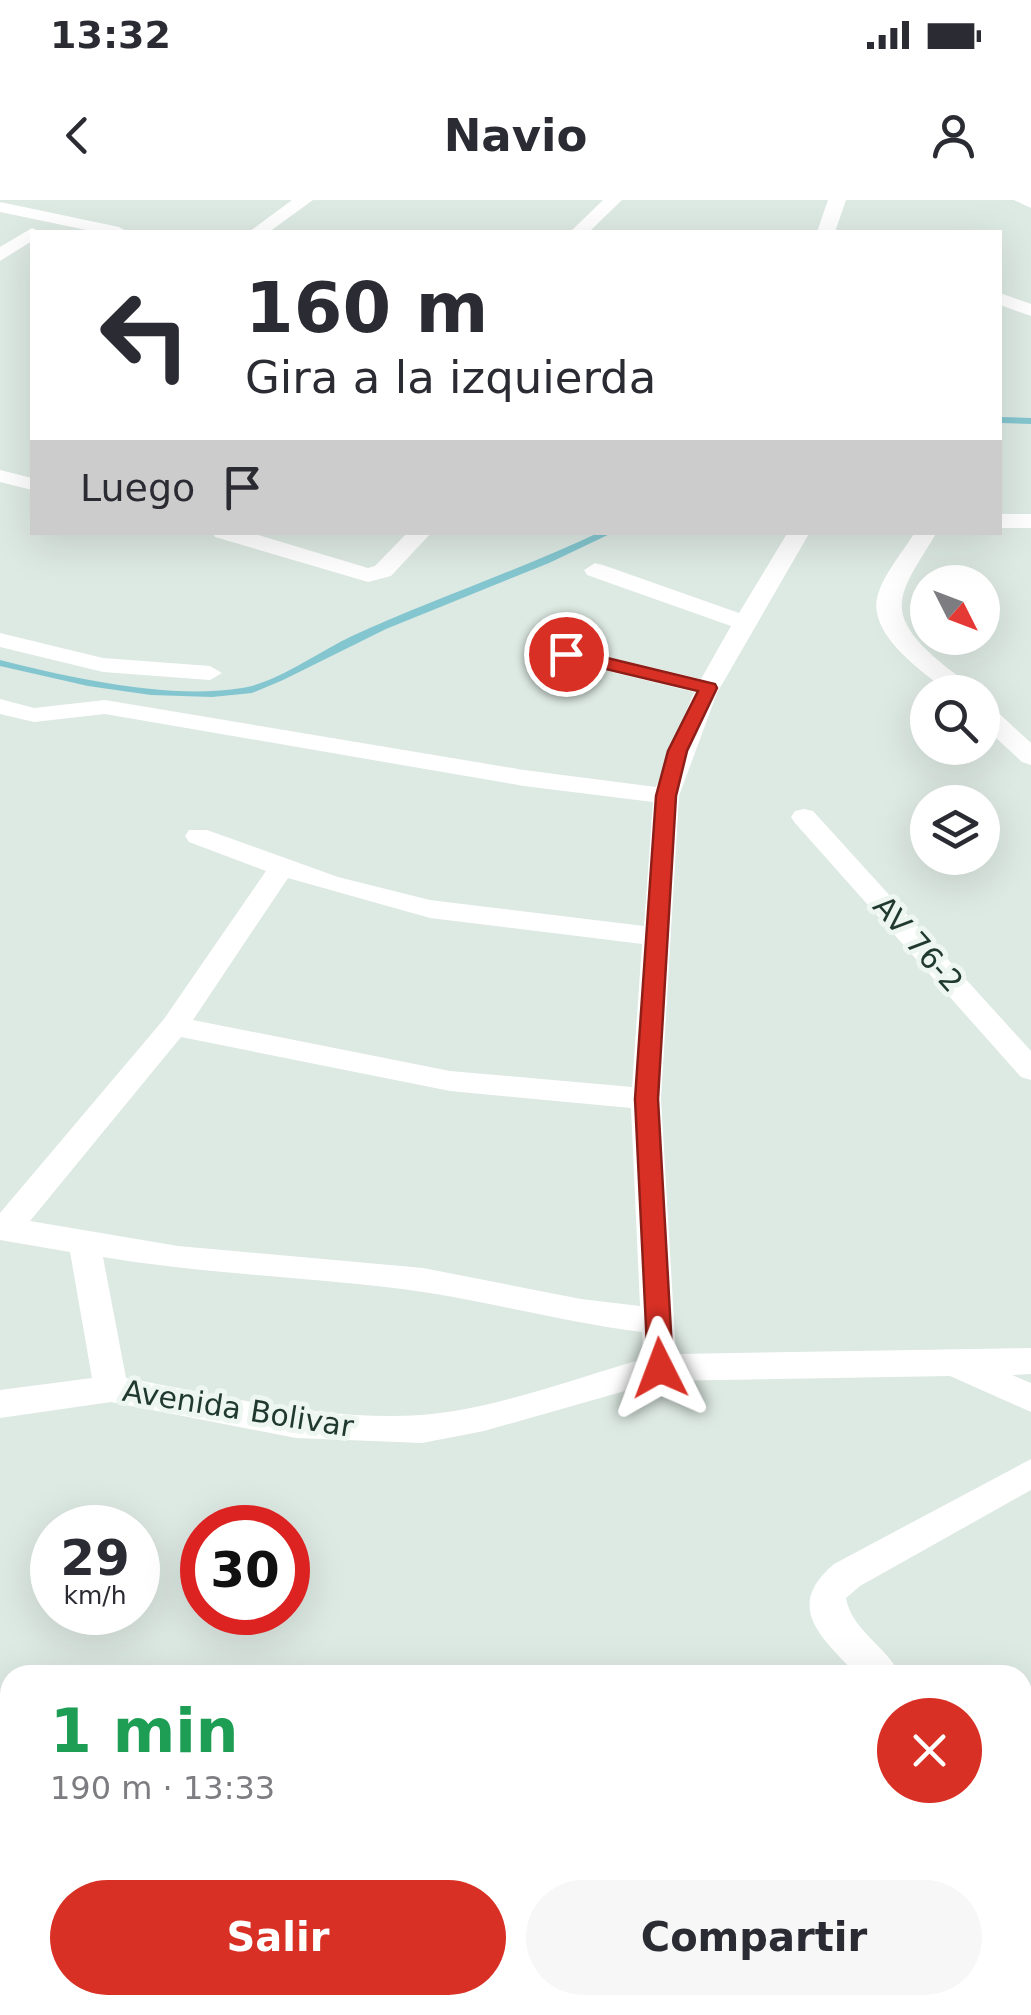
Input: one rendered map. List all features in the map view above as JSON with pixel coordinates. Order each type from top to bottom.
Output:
[{"type":"street","points":[[261,230],[304,200]]},
{"type":"street","points":[[581,230],[614,200]]},
{"type":"street","points":[[827,230],[837,200]]},
{"type":"street","points":[[1023,200],[1031,203]]},
{"type":"street","points":[[0,207],[108,230]]},
{"type":"street","points":[[37,230],[53,219]]},
{"type":"street","points":[[0,254],[30,235]]},
{"type":"street","points":[[1002,299],[1031,310]]},
{"type":"street","points":[[0,476],[30,484]]},
{"type":"street","points":[[253,536],[377,575],[418,535]]},
{"type":"street","points":[[660,1368],[646,1099],[666,796],[677,751],[708,688],[798,535]]},
{"type":"street","points":[[924,535],[888,598],[886,616],[897,634],[943,675]]},
{"type":"street","points":[[595,570],[746,623]]},
{"type":"street","points":[[0,640],[102,665],[210,673]]},
{"type":"street","points":[[566,654],[708,688]]},
{"type":"street","points":[[0,706],[46,716],[105,707],[524,778],[666,796]]},
{"type":"street","points":[[1000,728],[1031,756]]},
{"type":"street","name":"AV 76-2","points":[[804,817],[1031,1070]]},
{"type":"street","points":[[198,836],[372,896],[464,915],[656,936]]},
{"type":"street","points":[[2,1228],[174,1026],[282,868]]},
{"type":"street","points":[[174,1026],[450,1080],[646,1099]]},
{"type":"street","points":[[2,1228],[178,1258],[423,1280],[581,1312],[658,1320]]},
{"type":"street","points":[[84,1242],[111,1388]]},
{"type":"street","points":[[950,1360],[1031,1398]]},
{"type":"street","name":"Avenida Bolivar","points":[[0,1404],[111,1388],[296,1424],[422,1429],[660,1368],[1031,1361]]},
{"type":"street","points":[[872,1665],[832,1623],[827,1592],[847,1575],[1031,1473]]},
{"type":"waterway","points":[[1002,420],[1031,421]]},
{"type":"waterway","points":[[0,663],[119,688],[212,694],[252,690],[382,627],[602,535]]},
{"type":"route","points":[[566,654],[708,688],[677,751],[666,796],[646,1099],[660,1368]]}]
